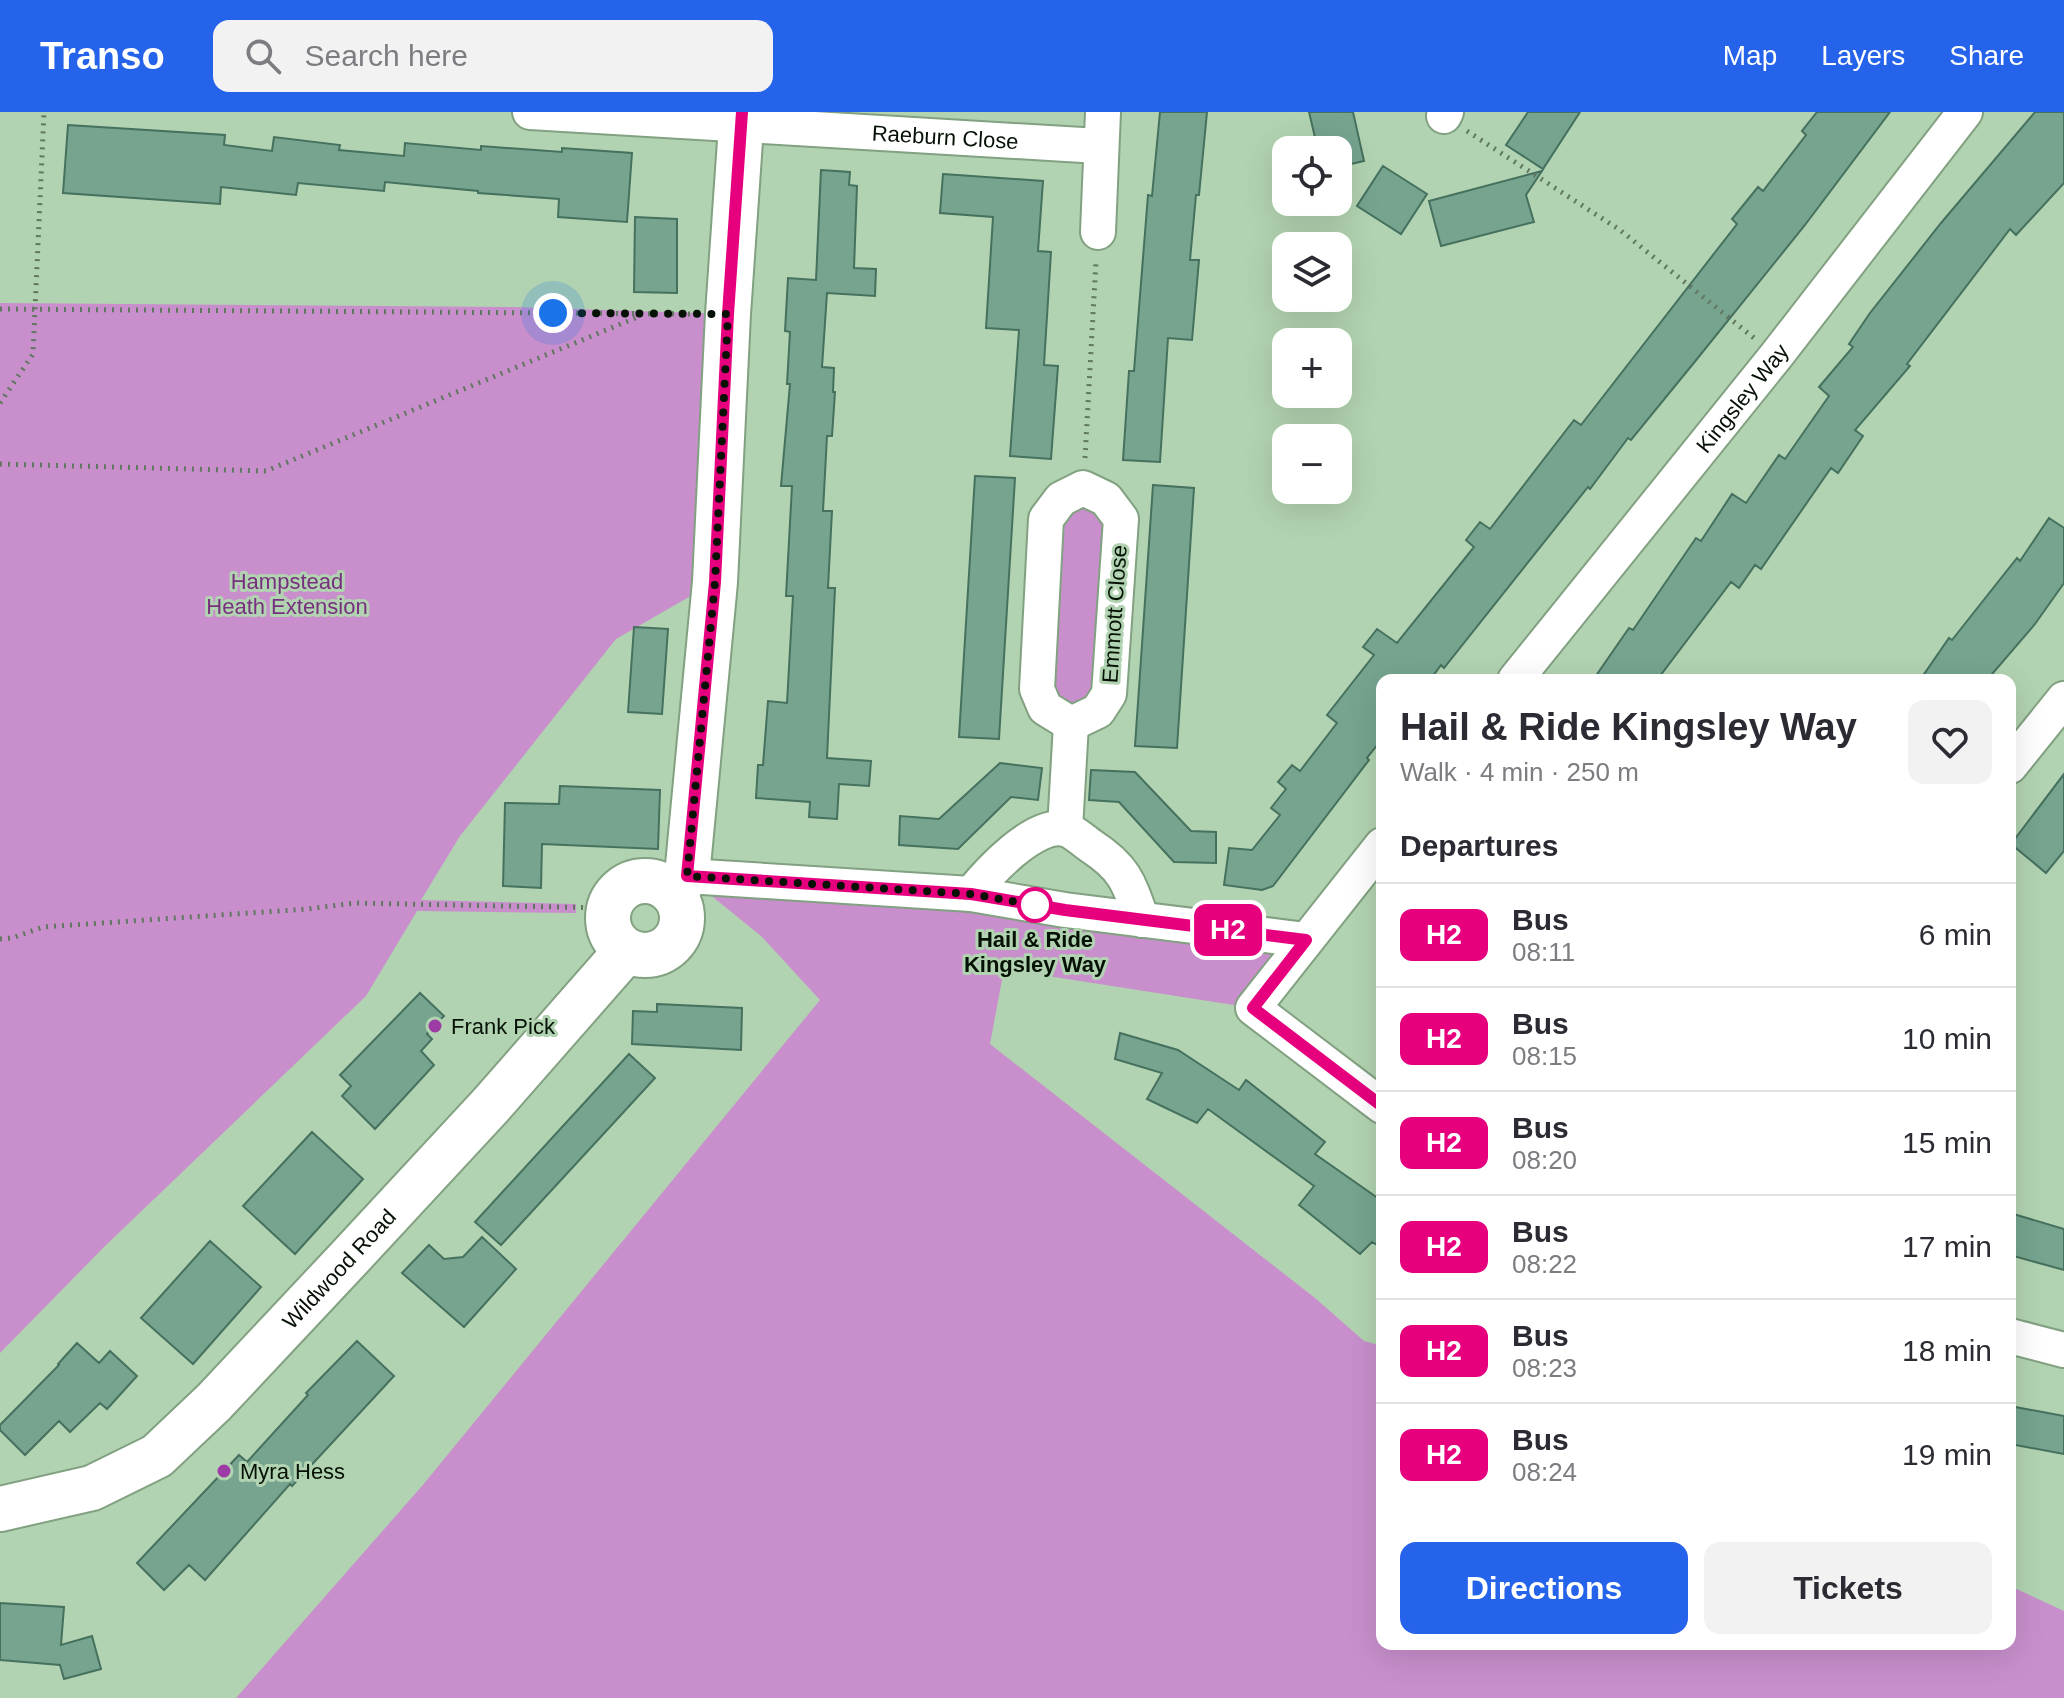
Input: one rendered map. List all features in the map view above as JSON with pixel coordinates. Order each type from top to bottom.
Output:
[{"type":"street","name":"Raeburn Close","points":[[530,112],[742,119],[1099,146]]},
{"type":"street","points":[[1098,232],[1099,146],[1103,112]]},
{"type":"street","name":"Kingsley Way","points":[[1520,674],[1776,356],[1965,112]]},
{"type":"street","points":[[742,119],[728,314],[715,582],[680,884],[683,918],[679,934],[670,946],[657,954],[641,955],[626,951],[617,943],[607,921],[609,908],[615,894],[627,884],[642,880],[680,884],[971,894],[1065,910],[1306,940]]},
{"type":"street","points":[[1065,829],[1071,724],[1045,708],[1037,689],[1046,519],[1061,499],[1083,488]]},
{"type":"street","name":"Emmott Close","points":[[1071,724],[1098,711],[1109,694],[1121,519],[1106,499],[1083,488]]},
{"type":"street","points":[[2016,759],[2062,706]]},
{"type":"street","points":[[971,894],[993,868],[1015,849],[1044,831],[1065,829],[1101,853],[1127,877],[1142,920]]},
{"type":"street","points":[[1376,852],[1253,1008],[1376,1101]]},
{"type":"street","name":"Wildwood Road","points":[[0,1509],[92,1488],[157,1456],[214,1402],[394,1210],[626,951]]},
{"type":"street","points":[[2016,1338],[2064,1350]]},
{"type":"path","points":[[0,403],[33,354],[44,112]]},
{"type":"path","points":[[1445,114],[1620,230],[1776,356]]},
{"type":"path","points":[[1083,488],[1098,232]]},
{"type":"path","points":[[0,309],[728,314]]},
{"type":"path","points":[[0,464],[266,471],[645,314]]},
{"type":"path","points":[[0,939],[43,927],[355,903],[609,908]]},
{"type":"green space","name":"Hampstead Heath Extension","points":[[0,303],[513,307],[728,314],[715,582],[616,639],[460,836],[421,900],[576,904],[576,913],[417,911],[366,996],[104,1247],[0,1353]]},
{"type":"green space","points":[[1080,507],[1104,520],[1099,689],[1078,709],[1048,695],[1061,517]]},
{"type":"green space","points":[[687,876],[1306,940],[1253,1008],[1004,969],[990,1044],[1315,1298],[1364,1341],[1376,1344],[1376,1650],[2016,1650],[2016,1589],[2064,1611],[2064,1698],[236,1698],[422,1486],[820,1000],[761,936]]},
{"type":"building","points":[[1160,112],[1207,112],[1190,260],[1199,260],[1192,340],[1168,338],[1160,462],[1123,460],[1129,371],[1134,371],[1148,195],[1152,196]]},
{"type":"building","points":[[1309,112],[1353,112],[1364,161],[1352,164],[1352,136],[1315,136]]},
{"type":"building","points":[[1528,112],[1580,112],[1543,169],[1506,145]]},
{"type":"building","points":[[1817,112],[1890,112],[1805,225],[1631,440],[1628,438],[1590,489],[1588,487],[1444,668],[1441,665],[1434,674],[1376,674],[1376,747],[1273,886],[1262,890],[1224,885],[1229,848],[1252,850],[1280,815],[1271,808],[1286,789],[1278,782],[1292,765],[1300,771],[1337,723],[1327,715],[1374,655],[1363,647],[1377,629],[1397,643],[1474,547],[1466,540],[1480,522],[1490,529],[1574,420],[1581,425],[1737,224],[1732,219],[1758,187],[1763,191],[1806,135],[1802,131]]},
{"type":"building","points":[[2035,112],[2064,112],[2064,183],[2016,235],[2010,229],[1907,364],[1910,366],[1855,430],[1863,436],[1838,473],[1831,468],[1761,569],[1755,565],[1739,588],[1731,582],[1662,674],[1597,674],[1629,628],[1633,630],[1696,538],[1701,541],[1732,494],[1746,503],[1779,455],[1785,459],[1829,396],[1819,387],[1853,347],[1849,344],[1870,313]]},
{"type":"building","points":[[68,125],[225,135],[224,145],[272,151],[274,137],[340,145],[339,150],[404,156],[405,143],[481,150],[481,146],[632,153],[627,222],[558,217],[559,199],[385,182],[384,191],[298,183],[296,195],[221,187],[220,204],[63,193]]},
{"type":"building","points":[[1383,166],[1427,194],[1401,234],[1357,206]]},
{"type":"building","points":[[821,170],[850,172],[849,185],[857,186],[854,268],[876,269],[875,296],[827,293],[822,367],[834,368],[835,392],[832,436],[827,436],[823,511],[832,511],[828,588],[835,588],[827,758],[871,761],[869,786],[839,784],[837,819],[809,817],[810,802],[756,798],[758,765],[763,765],[768,701],[787,703],[793,596],[786,596],[792,486],[781,486],[790,384],[787,384],[790,332],[785,331],[788,278],[816,280]]},
{"type":"building","points":[[1542,171],[1526,195],[1534,222],[1441,246],[1429,201]]},
{"type":"building","points":[[943,174],[1043,181],[1038,251],[1051,252],[1044,365],[1058,366],[1051,459],[1010,456],[1019,330],[986,328],[993,217],[940,213]]},
{"type":"building","points":[[635,217],[677,219],[677,293],[634,292]]},
{"type":"building","points":[[975,476],[1015,478],[999,739],[959,737]]},
{"type":"building","points":[[1153,485],[1194,488],[1177,748],[1135,746]]},
{"type":"building","points":[[2049,518],[2064,528],[2064,583],[2035,624],[1992,674],[1924,674],[1949,638],[1952,640],[2017,558],[2020,561]]},
{"type":"building","points":[[634,627],[668,629],[662,714],[628,712]]},
{"type":"building","points":[[1000,763],[1042,768],[1038,800],[1011,797],[958,849],[899,845],[900,816],[939,819]]},
{"type":"building","points":[[1091,770],[1135,772],[1191,831],[1216,832],[1216,863],[1174,862],[1119,802],[1089,800]]},
{"type":"building","points":[[2064,774],[2064,851],[2046,873],[2016,848],[2016,837]]},
{"type":"building","points":[[560,786],[660,790],[658,849],[542,844],[541,888],[503,886],[505,803],[559,804]]},
{"type":"building","points":[[420,993],[444,1016],[427,1034],[432,1039],[421,1051],[434,1065],[375,1129],[342,1096],[351,1086],[340,1075]]},
{"type":"building","points":[[657,1004],[742,1008],[741,1050],[632,1044],[633,1011],[657,1012]]},
{"type":"building","points":[[1120,1033],[1178,1050],[1239,1090],[1246,1080],[1325,1142],[1315,1154],[1376,1197],[1376,1244],[1372,1242],[1360,1254],[1299,1205],[1314,1186],[1208,1109],[1197,1123],[1147,1099],[1162,1073],[1115,1059]]},
{"type":"building","points":[[629,1054],[655,1078],[501,1245],[475,1222]]},
{"type":"building","points":[[312,1132],[363,1179],[295,1254],[243,1206]]},
{"type":"building","points":[[2016,1215],[2064,1229],[2064,1270],[2016,1257]]},
{"type":"building","points":[[482,1237],[516,1269],[464,1327],[402,1273],[429,1245],[444,1259],[463,1257]]},
{"type":"building","points":[[210,1241],[261,1287],[193,1364],[141,1318]]},
{"type":"building","points":[[357,1341],[394,1376],[292,1486],[290,1484],[205,1580],[189,1565],[164,1590],[137,1563],[239,1455],[247,1462],[308,1395],[306,1393]]},
{"type":"building","points":[[77,1343],[99,1363],[110,1351],[137,1376],[107,1409],[100,1403],[70,1432],[59,1421],[25,1455],[0,1430],[0,1425]]},
{"type":"building","points":[[2016,1407],[2064,1416],[2064,1454],[2016,1445]]},
{"type":"building","points":[[0,1603],[64,1607],[61,1645],[92,1636],[101,1669],[64,1679],[60,1665],[0,1660]]},
{"type":"bus line","name":"H2","points":[[742,112],[715,582],[687,876],[971,894],[1065,910],[1306,940],[1253,1008],[1376,1101]]},
{"type":"place","name":"Hail & Ride Kingsley Way","points":[[1035,905]]},
{"type":"place","name":"Frank Pick","points":[[435,1026]]},
{"type":"place","name":"Myra Hess","points":[[224,1471]]},
{"type":"route","points":[[553,313],[728,314],[715,582],[687,876],[971,894],[1035,905]]}]
